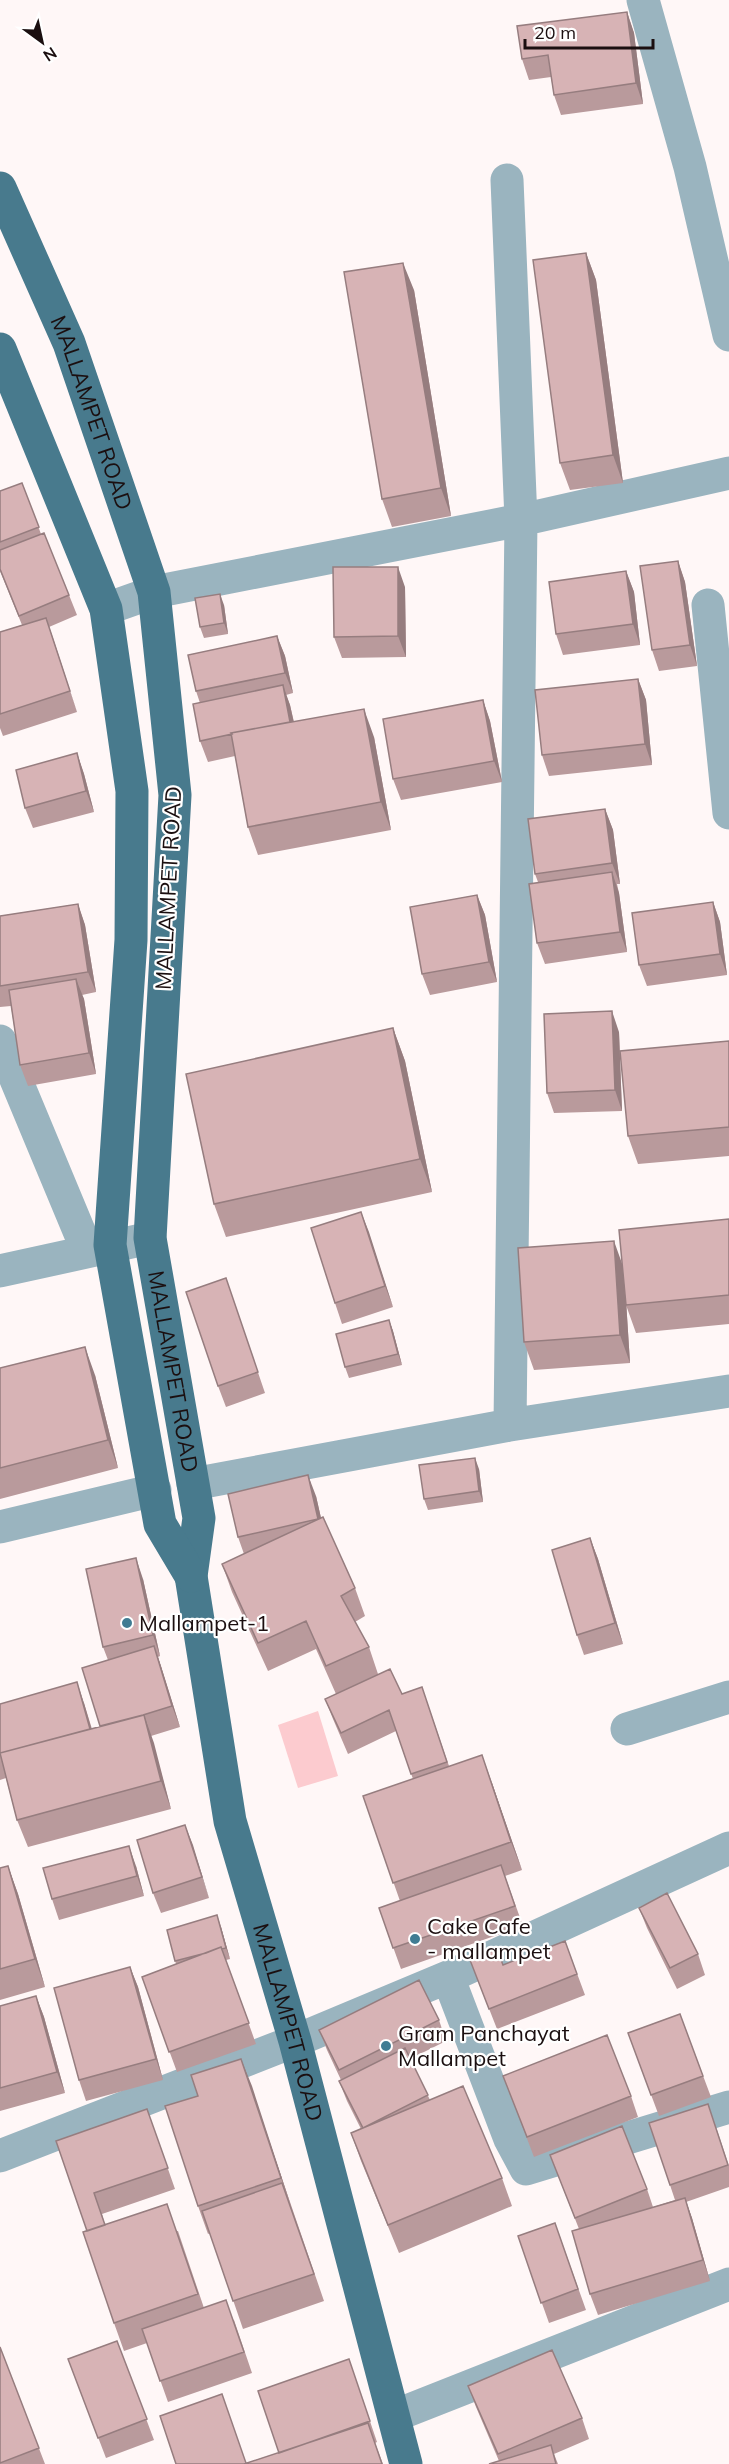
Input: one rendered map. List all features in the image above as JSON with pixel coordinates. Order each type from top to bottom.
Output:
[{"type":"main road","name":"MALLAMPET ROAD","points":[[0,188],[69,343],[154,592],[175,795],[150,1238],[199,1518],[191,1576],[230,1821],[295,2041],[406,2464]]},
{"type":"main road","name":"MALLAMPET ROAD","points":[[0,349],[106,609],[132,791],[131,940],[99,1247],[155,1490],[160,1524],[191,1576]]},
{"type":"street","points":[[643,0],[690,167],[729,335]]},
{"type":"street","points":[[507,180],[521,520],[510,1425]]},
{"type":"street","points":[[106,609],[154,592],[521,520],[729,472]]},
{"type":"street","points":[[708,605],[729,813]]},
{"type":"street","points":[[0,1041],[99,1247]]},
{"type":"street","points":[[0,1271],[99,1247],[150,1238]]},
{"type":"street","points":[[193,1484],[510,1425],[729,1391]]},
{"type":"street","points":[[0,1527],[155,1490]]},
{"type":"street","points":[[627,1729],[729,1697]]},
{"type":"street","points":[[0,2156],[295,2041],[448,1977],[729,1848]]},
{"type":"street","points":[[448,1977],[510,2139],[526,2169],[729,2107]]},
{"type":"street","points":[[394,2416],[729,2284]]},
{"type":"shaded area","points":[[318,1711],[338,1776],[298,1788],[278,1725]]},
{"type":"building","points":[[627,12],[636,83],[554,95],[548,55],[522,59],[517,26]]},
{"type":"building","points":[[586,253],[613,455],[560,463],[533,260]]},
{"type":"building","points":[[403,263],[441,488],[382,499],[344,272]]},
{"type":"building","points":[[22,483],[39,527],[0,542],[0,491]]},
{"type":"building","points":[[44,533],[69,595],[19,616],[0,569],[0,550]]},
{"type":"building","points":[[678,561],[690,645],[652,650],[640,566]]},
{"type":"building","points":[[333,567],[398,567],[398,636],[334,637]]},
{"type":"building","points":[[626,571],[633,624],[556,634],[549,582]]},
{"type":"building","points":[[220,594],[224,623],[200,627],[195,598]]},
{"type":"building","points":[[46,618],[70,691],[0,714],[0,632]]},
{"type":"building","points":[[277,636],[285,673],[196,691],[188,655]]},
{"type":"building","points":[[638,679],[645,744],[542,755],[535,690]]},
{"type":"building","points":[[283,685],[290,722],[200,741],[193,704]]},
{"type":"building","points":[[483,700],[494,761],[393,779],[383,719]]},
{"type":"building","points":[[364,709],[381,802],[248,827],[231,733]]},
{"type":"building","points":[[77,753],[86,791],[25,808],[16,770]]},
{"type":"building","points":[[605,809],[612,863],[535,874],[528,819]]},
{"type":"building","points":[[612,872],[620,932],[537,943],[529,884]]},
{"type":"building","points":[[477,895],[489,962],[422,974],[410,907]]},
{"type":"building","points":[[713,902],[720,954],[639,965],[632,913]]},
{"type":"building","points":[[78,904],[88,972],[0,986],[0,916]]},
{"type":"building","points":[[76,979],[89,1053],[20,1065],[9,990]]},
{"type":"building","points":[[612,1011],[615,1090],[547,1093],[544,1014]]},
{"type":"building","points":[[393,1028],[420,1159],[214,1204],[186,1074]]},
{"type":"building","points":[[729,1041],[729,1127],[628,1136],[620,1051]]},
{"type":"building","points":[[361,1212],[385,1286],[335,1303],[311,1228]]},
{"type":"building","points":[[729,1219],[729,1295],[626,1305],[619,1230]]},
{"type":"building","points":[[614,1241],[620,1335],[524,1342],[518,1248]]},
{"type":"building","points":[[226,1278],[258,1372],[218,1386],[186,1292]]},
{"type":"building","points":[[389,1320],[398,1354],[345,1367],[336,1334]]},
{"type":"building","points":[[85,1347],[108,1440],[0,1468],[0,1368]]},
{"type":"building","points":[[475,1458],[479,1491],[424,1499],[419,1465]]},
{"type":"building","points":[[308,1475],[318,1519],[238,1537],[228,1494]]},
{"type":"building","points":[[323,1517],[355,1588],[341,1596],[369,1647],[326,1666],[306,1621],[258,1643],[222,1564]]},
{"type":"building","points":[[590,1538],[615,1623],[577,1635],[552,1550]]},
{"type":"building","name":"Mallampet-1","points":[[136,1558],[153,1635],[103,1647],[86,1569]]},
{"type":"building","points":[[154,1646],[172,1706],[100,1726],[82,1668]]},
{"type":"building","points":[[390,1669],[402,1694],[422,1687],[447,1762],[411,1774],[389,1710],[341,1733],[325,1699]]},
{"type":"building","points":[[77,1682],[90,1729],[0,1753],[0,1704]]},
{"type":"building","points":[[144,1715],[161,1781],[17,1820],[0,1753]]},
{"type":"building","points":[[482,1755],[511,1842],[393,1883],[363,1796]]},
{"type":"building","points":[[185,1825],[202,1877],[153,1893],[137,1840]]},
{"type":"building","points":[[129,1846],[137,1876],[52,1899],[43,1868]]},
{"type":"building","points":[[501,1865],[515,1906],[393,1948],[379,1908]]},
{"type":"building","points":[[8,1866],[35,1959],[0,1969],[0,1868]]},
{"type":"building","points":[[667,1893],[698,1954],[670,1968],[639,1908]]},
{"type":"building","points":[[217,1915],[226,1948],[221,1947],[175,1961],[167,1930]]},
{"type":"building","points":[[565,1941],[577,1974],[489,2009],[470,1960],[497,1949],[503,1965]]},
{"type":"building","points":[[221,1947],[249,2023],[169,2052],[142,1977]]},
{"type":"building","points":[[130,1967],[156,2059],[79,2080],[54,1988]]},
{"type":"building","points":[[419,1980],[439,2020],[339,2070],[319,2030]]},
{"type":"building","points":[[36,1996],[57,2072],[0,2088],[0,2006]]},
{"type":"building","points":[[680,2014],[703,2076],[651,2095],[628,2033]]},
{"type":"building","points":[[607,2035],[631,2096],[527,2137],[503,2076]]},
{"type":"building","points":[[405,2048],[428,2095],[363,2128],[339,2081]]},
{"type":"building","points":[[241,2059],[281,2178],[198,2206],[165,2106],[198,2096],[191,2075]]},
{"type":"building","points":[[463,2086],[502,2178],[388,2225],[351,2133]]},
{"type":"building","points":[[708,2104],[728,2165],[670,2185],[649,2123]]},
{"type":"building","points":[[147,2109],[168,2168],[94,2193],[105,2225],[87,2231],[56,2141]]},
{"type":"building","points":[[622,2126],[647,2189],[575,2218],[550,2155]]},
{"type":"building","points":[[282,2183],[314,2274],[233,2301],[202,2211]]},
{"type":"building","points":[[685,2198],[703,2260],[590,2294],[572,2231]]},
{"type":"building","points":[[167,2204],[198,2294],[114,2323],[83,2232]]},
{"type":"building","points":[[555,2223],[578,2289],[541,2303],[518,2236]]},
{"type":"building","points":[[226,2300],[244,2352],[160,2381],[142,2329]]},
{"type":"building","points":[[117,2341],[147,2419],[98,2438],[68,2359]]},
{"type":"building","points":[[0,2347],[39,2448],[0,2463]]},
{"type":"building","points":[[552,2350],[582,2418],[498,2454],[468,2386]]},
{"type":"building","points":[[349,2359],[370,2421],[279,2453],[258,2391]]},
{"type":"building","points":[[222,2394],[246,2463],[176,2464],[160,2416]]},
{"type":"building","points":[[368,2423],[382,2464],[244,2464]]},
{"type":"building","points":[[551,2445],[556,2464],[489,2464]]},
{"type":"place","name":"Mallampet-1","points":[[127,1623]]},
{"type":"place","name":"Cake Cafe - mallampet","points":[[415,1939]]},
{"type":"place","name":"Gram Panchayat Mallampet","points":[[386,2046]]}]
